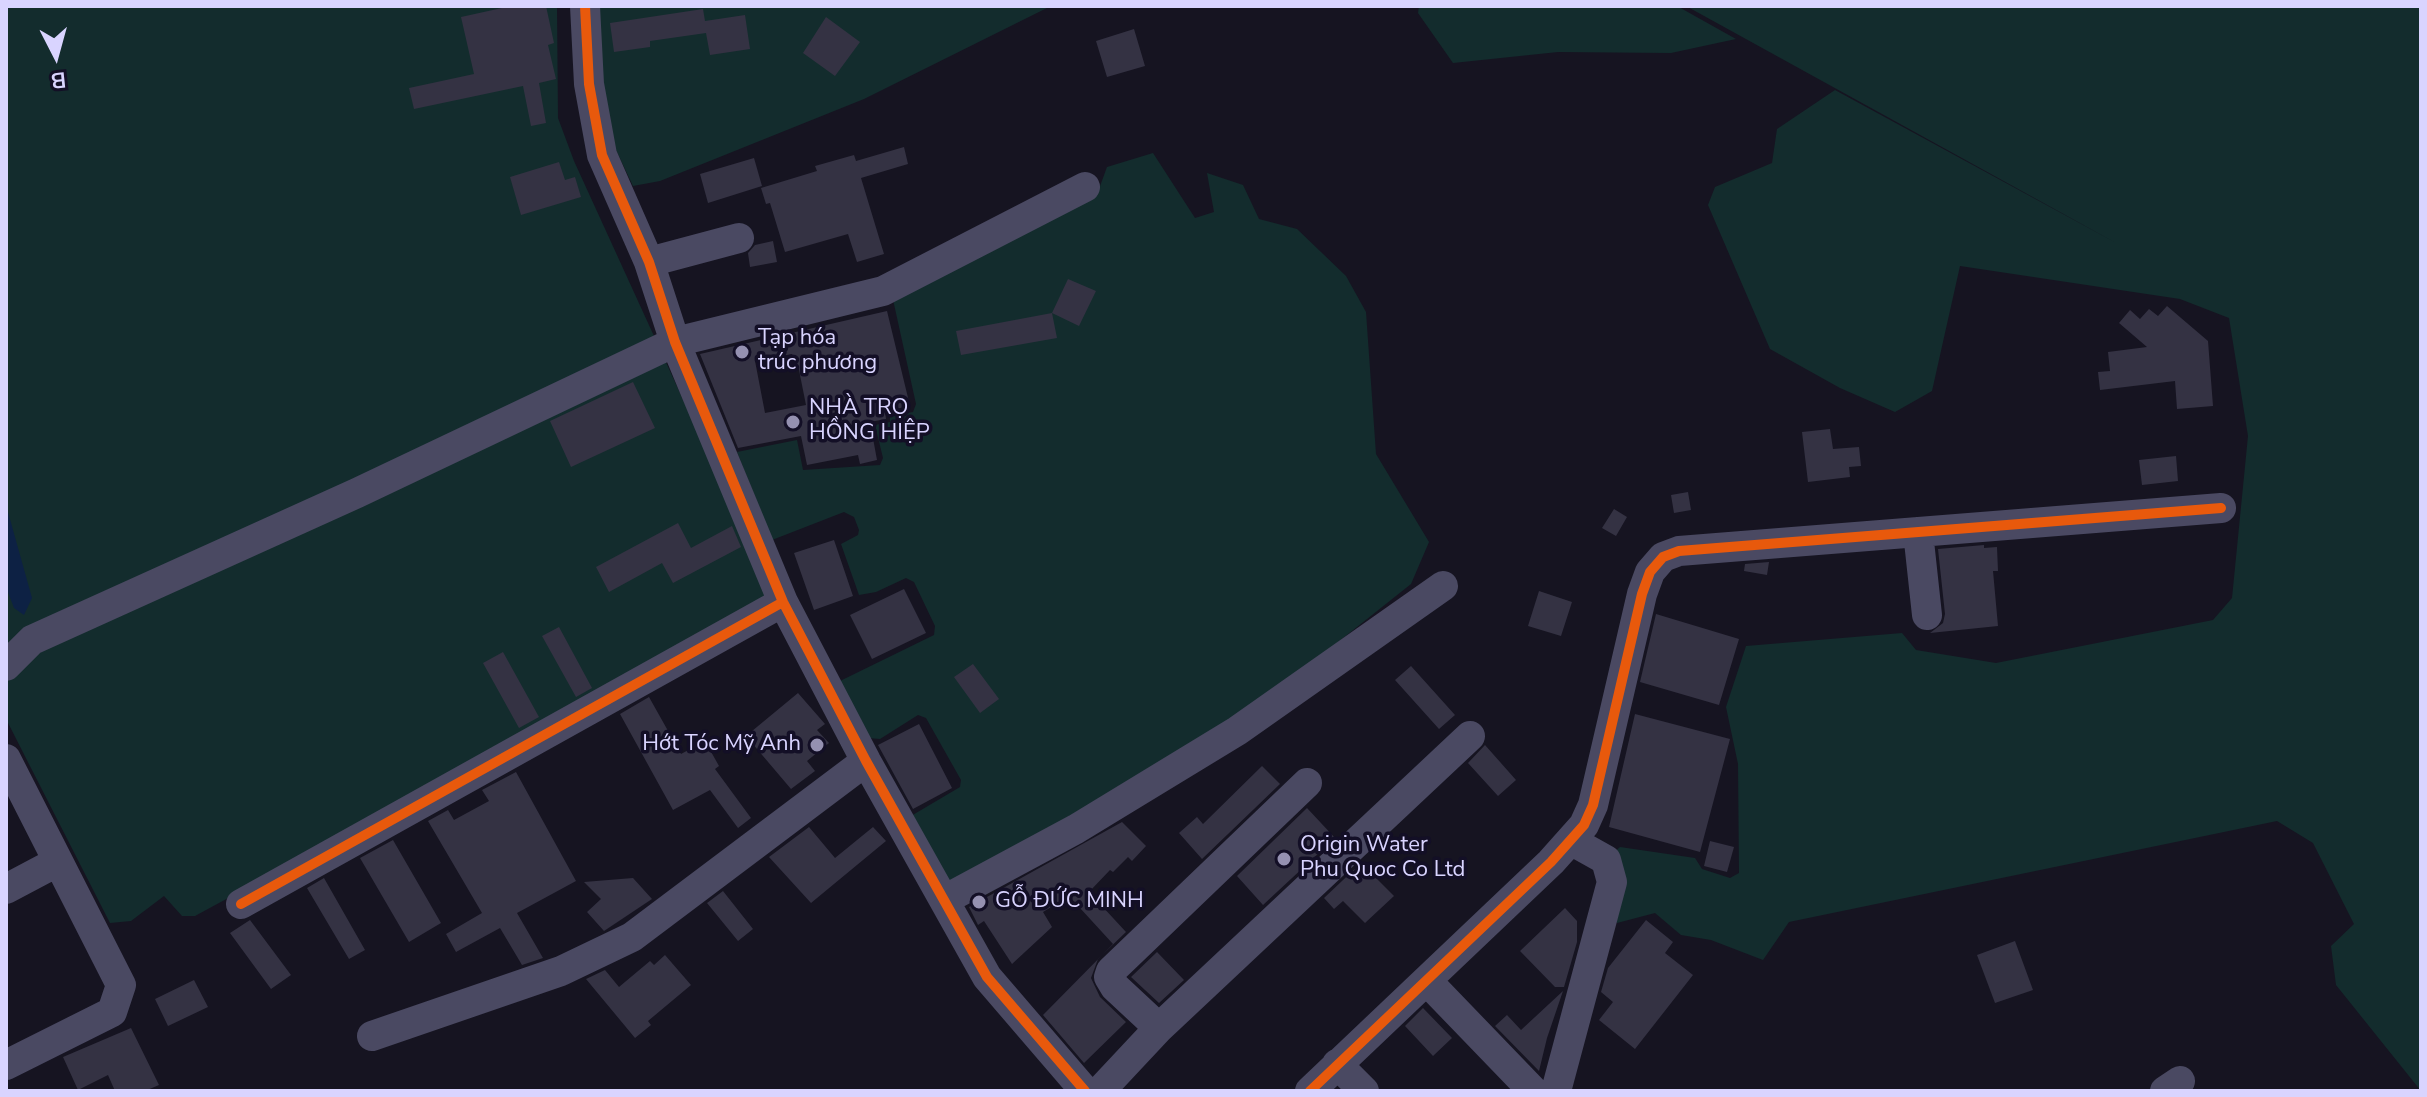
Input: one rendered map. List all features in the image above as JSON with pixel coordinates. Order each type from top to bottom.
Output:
[{"type":"street","points":[[585,6],[586,55],[596,134],[649,262],[675,342],[783,602],[866,761],[987,977],[1085,1091]]},
{"type":"street","points":[[6,666],[32,640],[357,493],[675,342],[883,291],[1085,187]]},
{"type":"street","points":[[649,262],[739,238]]},
{"type":"street","points":[[1310,1091],[1572,841],[1593,805],[1642,594],[1650,572],[1663,557],[1679,551],[2221,508]]},
{"type":"street","points":[[1918,532],[1927,615]]},
{"type":"street","points":[[946,899],[1076,829],[1237,731],[1443,586]]},
{"type":"street","points":[[241,904],[783,602]]},
{"type":"street","points":[[1100,1091],[1159,1028],[1470,736]]},
{"type":"street","points":[[6,759],[121,985],[119,999],[112,1012],[6,1065]]},
{"type":"street","points":[[372,1036],[561,971],[632,937],[866,761]]},
{"type":"street","points":[[1159,1028],[1115,987],[1109,977],[1111,971],[1307,783]]},
{"type":"street","points":[[1556,1091],[1612,882],[1606,860],[1572,841]]},
{"type":"street","points":[[6,889],[57,862]]},
{"type":"street","points":[[1427,981],[1533,1091]]},
{"type":"street","points":[[1337,1064],[1364,1091]]},
{"type":"green space","points":[[6,6],[557,6],[558,118],[574,161],[765,579],[766,598],[538,730],[195,916],[182,916],[164,896],[131,921],[110,923],[6,719]]},
{"type":"green space","points":[[597,6],[1051,6],[864,99],[660,181],[633,186],[606,129]]},
{"type":"green space","points":[[1419,6],[1677,6],[1736,39],[1671,53],[1558,52],[1453,63],[1418,13]]},
{"type":"green space","points":[[1686,6],[2421,6],[2421,1091],[2336,985],[2331,946],[2354,924],[2313,843],[2277,821],[1789,922],[1763,960],[1711,940],[1681,935],[1655,913],[1617,923],[1612,915],[1611,855],[1620,847],[1695,858],[1702,869],[1730,878],[1739,873],[1738,764],[1726,707],[1746,646],[1902,633],[1916,650],[1996,663],[2213,620],[2232,598],[2248,436],[2229,318],[2180,299],[1960,266],[1932,391],[1895,412],[1840,388],[1770,349],[1708,205],[1715,187],[1772,163],[1777,129],[1835,90],[2118,244]]},
{"type":"green space","points":[[1153,153],[1195,218],[1214,212],[1207,173],[1243,185],[1259,219],[1297,229],[1346,276],[1366,312],[1376,454],[1429,542],[1411,584],[1235,724],[952,891],[911,816],[960,787],[961,780],[926,718],[918,715],[880,739],[868,738],[840,681],[934,635],[935,626],[914,582],[906,578],[876,592],[859,595],[841,544],[858,535],[859,530],[854,517],[844,512],[772,540],[737,452],[797,440],[803,470],[880,465],[883,458],[875,425],[890,422],[890,416],[913,412],[916,404],[892,295],[1099,189],[1107,167]]},
{"type":"water","points":[[6,505],[32,598],[24,615],[14,608],[6,587]]},
{"type":"building","points":[[511,6],[546,6],[554,43],[548,45],[556,79],[539,83],[546,123],[531,126],[523,86],[414,109],[409,88],[474,74],[461,17]]},
{"type":"building","points":[[703,9],[705,21],[745,15],[750,49],[710,55],[706,33],[650,41],[650,47],[614,52],[610,23]]},
{"type":"building","points":[[826,17],[860,42],[835,76],[803,53]]},
{"type":"building","points":[[1134,29],[1145,66],[1107,77],[1096,41]]},
{"type":"building","points":[[904,147],[908,164],[861,178],[884,254],[857,262],[848,234],[785,252],[770,203],[766,204],[761,188],[817,171],[815,166],[854,155],[856,161]]},
{"type":"building","points":[[754,158],[762,186],[708,203],[700,174]]},
{"type":"building","points":[[559,162],[565,180],[575,177],[581,197],[521,215],[510,177]]},
{"type":"building","points":[[773,241],[777,262],[750,267],[748,253],[755,245]]},
{"type":"building","points":[[1068,279],[1096,291],[1079,326],[1052,313]]},
{"type":"building","points":[[2167,306],[2208,341],[2213,406],[2177,409],[2175,381],[2100,390],[2098,372],[2110,371],[2108,352],[2147,347],[2119,323],[2130,310],[2140,319],[2149,309],[2158,316]]},
{"type":"building","points":[[887,311],[910,406],[885,411],[886,419],[870,422],[877,460],[860,464],[858,455],[807,465],[801,436],[738,448],[700,354]],"holes":[[[792,354],[794,365],[798,365],[806,405],[765,413],[755,361]]]},
{"type":"building","points":[[1052,313],[1057,338],[961,355],[956,331]]},
{"type":"building","points":[[633,382],[655,428],[571,467],[550,421]]},
{"type":"building","points":[[1830,429],[1833,449],[1859,447],[1861,466],[1849,467],[1850,477],[1808,482],[1802,432]]},
{"type":"building","points":[[2176,456],[2178,481],[2142,485],[2139,460]]},
{"type":"building","points":[[1688,492],[1691,510],[1674,513],[1671,495]]},
{"type":"building","points":[[1614,509],[1627,517],[1616,536],[1602,528]]},
{"type":"building","points":[[678,523],[691,548],[732,526],[741,547],[673,583],[662,563],[609,592],[596,567]]},
{"type":"building","points":[[834,540],[853,596],[814,610],[794,553]]},
{"type":"building","points":[[1984,545],[1984,548],[1997,547],[1998,571],[1993,571],[1998,626],[1930,633],[1943,623],[1945,614],[1938,549]]},
{"type":"building","points":[[1769,562],[1767,575],[1744,571],[1745,564]]},
{"type":"building","points":[[904,589],[926,633],[872,659],[850,615]]},
{"type":"building","points":[[1539,591],[1572,602],[1561,636],[1528,626]]},
{"type":"building","points":[[1656,614],[1739,639],[1719,705],[1640,682]]},
{"type":"building","points":[[559,627],[592,688],[576,697],[542,636]]},
{"type":"building","points":[[503,652],[539,717],[519,728],[483,663]]},
{"type":"building","points":[[973,664],[999,699],[980,713],[954,677]]},
{"type":"building","points":[[1411,666],[1455,715],[1439,729],[1395,680]]},
{"type":"building","points":[[798,693],[825,724],[817,730],[829,743],[807,761],[815,771],[791,789],[746,736]]},
{"type":"building","points":[[649,697],[681,754],[705,741],[719,766],[715,769],[751,818],[738,828],[710,790],[673,810],[620,714]]},
{"type":"building","points":[[1635,714],[1730,739],[1700,852],[1609,827]]},
{"type":"building","points":[[919,724],[952,788],[913,809],[878,745]]},
{"type":"building","points":[[1485,745],[1516,780],[1498,796],[1468,763]]},
{"type":"building","points":[[1262,766],[1280,784],[1202,859],[1179,833],[1197,817],[1203,824]]},
{"type":"building","points":[[516,772],[576,881],[517,913],[543,958],[522,965],[500,928],[456,952],[446,934],[482,913],[428,821],[448,810],[454,820],[489,801],[482,790]]},
{"type":"building","points":[[1307,808],[1335,838],[1263,905],[1237,876]]},
{"type":"building","points":[[1122,822],[1146,846],[1132,861],[1128,857],[1113,872],[1110,870],[1089,892],[1126,932],[1102,955],[1113,944],[1069,896],[1043,912],[1052,927],[1012,964],[984,921],[978,925],[969,907]]},
{"type":"building","points":[[809,827],[835,858],[873,827],[886,841],[811,903],[769,857]]},
{"type":"building","points":[[393,840],[441,923],[409,942],[360,858]]},
{"type":"building","points":[[1710,841],[1734,847],[1727,872],[1704,866]]},
{"type":"building","points":[[1361,863],[1394,896],[1365,923],[1343,901],[1334,909],[1324,898]]},
{"type":"building","points":[[324,878],[365,950],[349,959],[307,888]]},
{"type":"building","points":[[633,878],[652,899],[604,931],[587,912],[601,899],[584,882]]},
{"type":"building","points":[[723,891],[753,929],[738,941],[707,903]]},
{"type":"building","points":[[1565,908],[1577,921],[1577,942],[1564,987],[1555,987],[1520,951]]},
{"type":"building","points":[[250,920],[291,975],[271,989],[230,933]]},
{"type":"building","points":[[1646,920],[1673,942],[1665,953],[1693,975],[1635,1049],[1599,1020],[1613,1002],[1601,992],[1608,968]]},
{"type":"building","points":[[2015,941],[2033,990],[1995,1003],[1977,955]]},
{"type":"building","points":[[1157,952],[1184,980],[1159,1003],[1131,977]]},
{"type":"building","points":[[665,955],[691,985],[648,1021],[651,1025],[635,1038],[586,979],[605,970],[619,987],[650,961],[654,965]]},
{"type":"building","points":[[1098,959],[1091,978],[1100,997],[1126,1022],[1084,1063],[1043,1015]]},
{"type":"building","points":[[194,980],[208,1007],[168,1026],[155,999]]},
{"type":"building","points":[[1563,991],[1539,1071],[1495,1026],[1507,1015],[1521,1030]]},
{"type":"building","points":[[1423,1008],[1452,1038],[1433,1056],[1405,1026]]},
{"type":"building","points":[[131,1028],[159,1085],[145,1091],[115,1091],[108,1075],[78,1090],[63,1057]]},
{"type":"cycle path","points":[[585,6],[589,84],[602,155],[649,262],[675,342],[783,602],[866,761],[987,977],[1085,1091]]},
{"type":"cycle path","points":[[1310,1091],[1551,862],[1584,825],[1593,805],[1642,594],[1650,572],[1663,557],[1679,551],[2221,508]]},
{"type":"cycle path","points":[[241,904],[783,602]]},
{"type":"place","name":"Tạp hóa trúc phương","points":[[742,352]]},
{"type":"place","name":"NHÀ TRỌ HỒNG HIỆP","points":[[793,422]]},
{"type":"place","name":"Hớt Tóc Mỹ Anh","points":[[817,745]]},
{"type":"place","name":"Origin Water Phu Quoc Co Ltd","points":[[1284,859]]},
{"type":"place","name":"GỖ ĐỨC MINH","points":[[979,902]]}]
